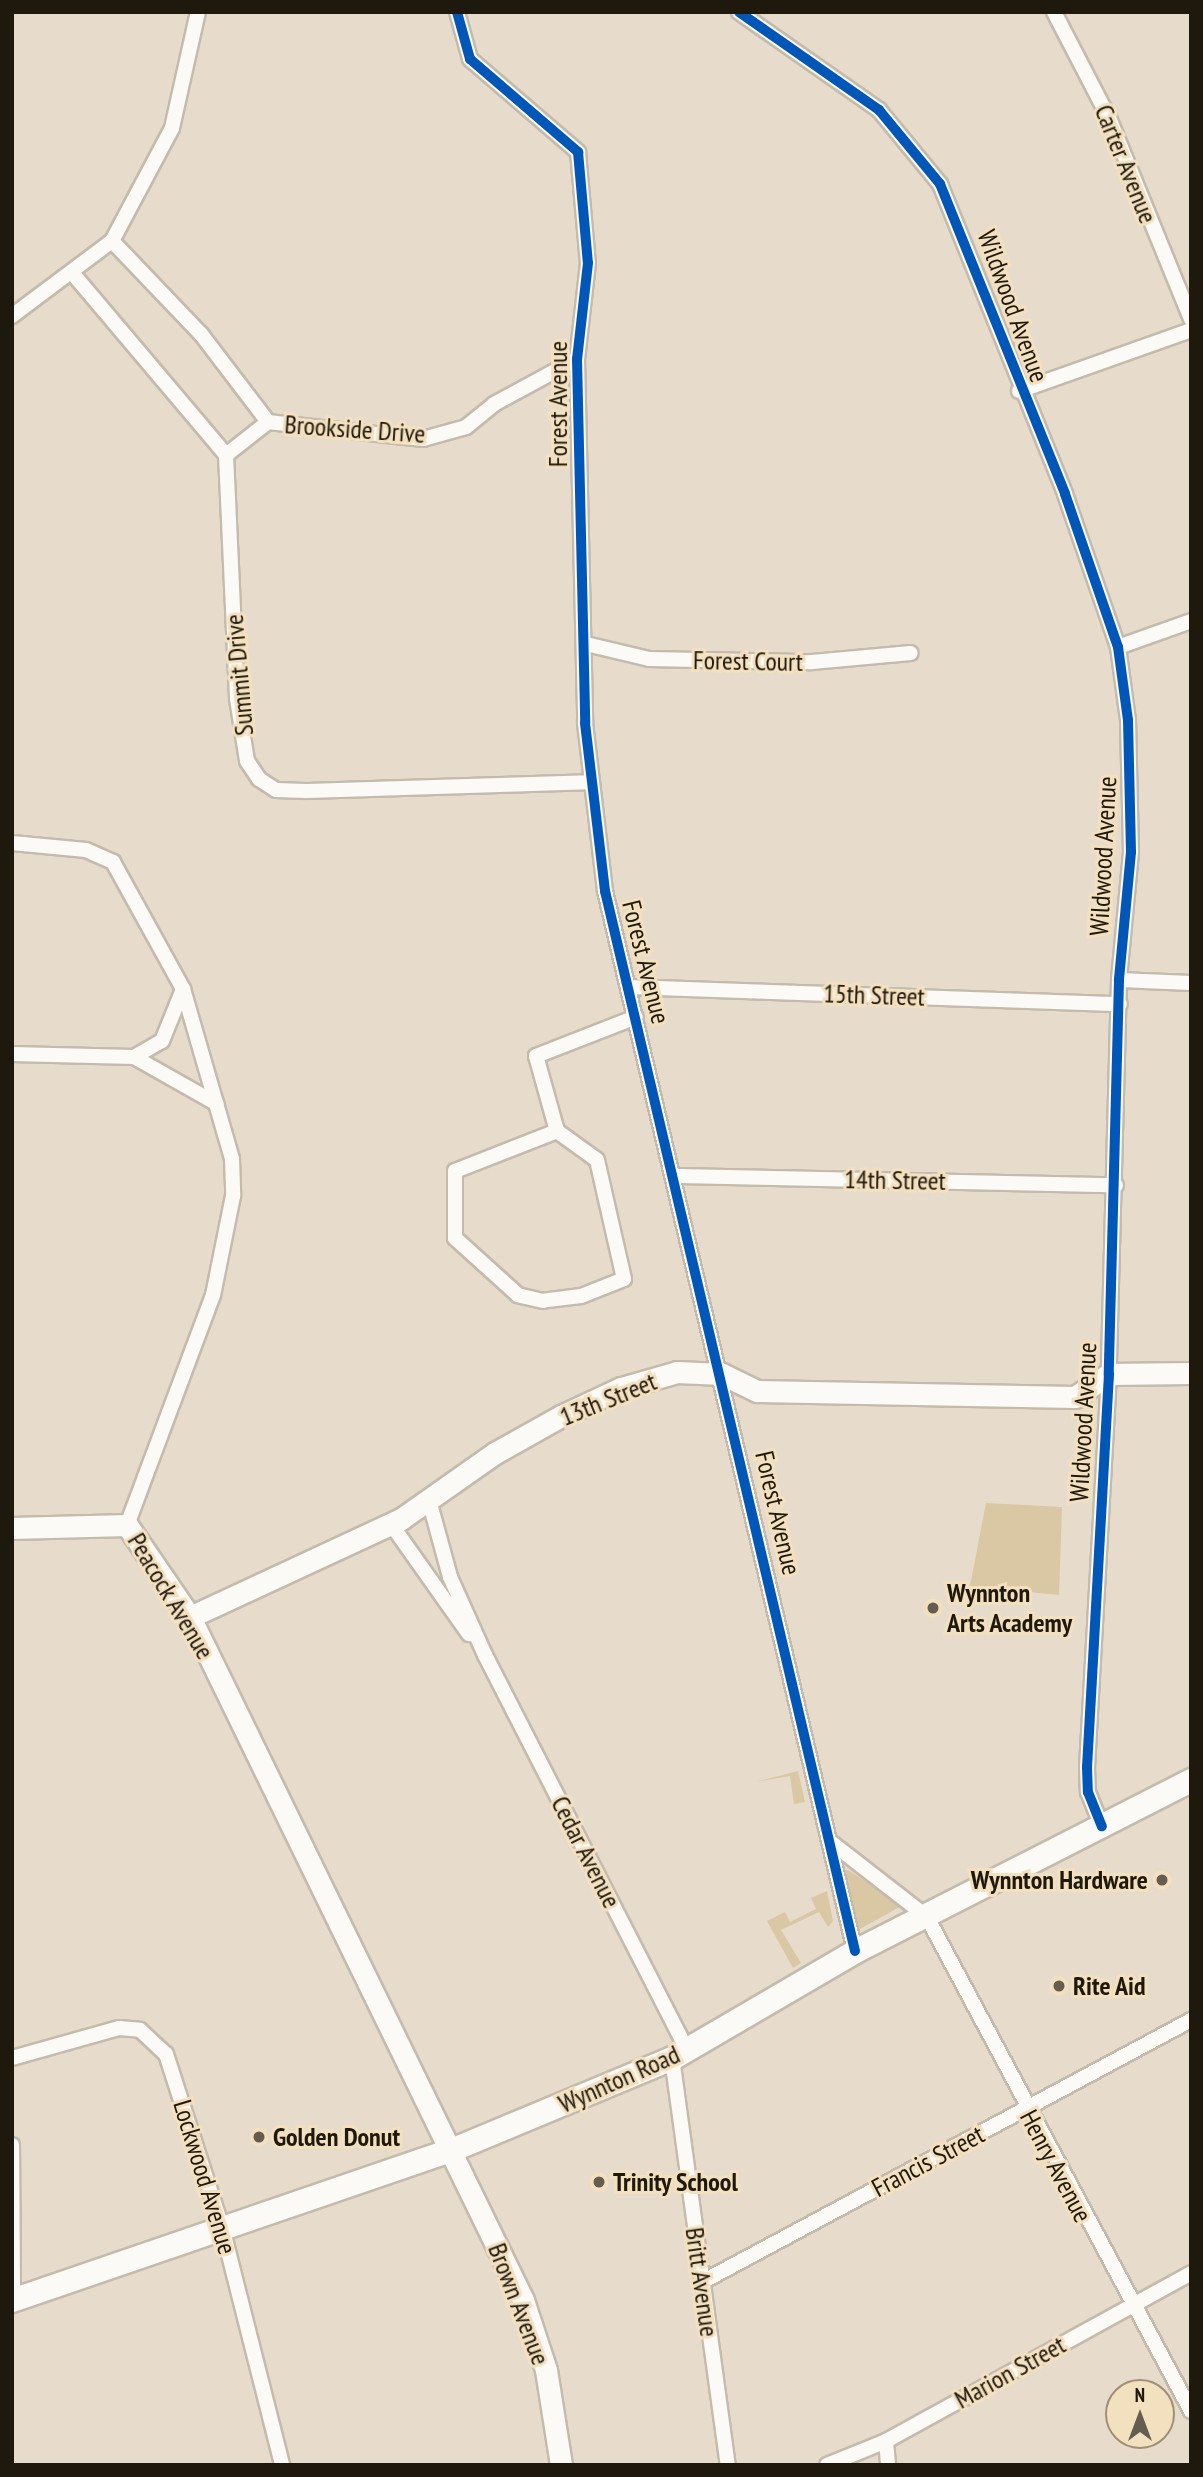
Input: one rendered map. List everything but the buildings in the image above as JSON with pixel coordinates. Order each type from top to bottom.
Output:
[{"type":"main road","name":"13th Street","points":[[190,1616],[391,1524],[495,1453],[621,1388],[677,1372],[722,1374],[757,1391],[1075,1397],[1110,1374]]},
{"type":"main road","points":[[1110,1374],[1191,1373]]},
{"type":"main road","points":[[12,1528],[127,1525]]},
{"type":"main road","name":"Peacock Avenue","points":[[127,1525],[190,1616],[451,2150]]},
{"type":"main road","name":"Wynnton Road","points":[[13,2300],[223,2231],[451,2150],[680,2054],[855,1951],[927,1917],[1191,1780]]},
{"type":"main road","name":"Brown Avenue","points":[[451,2150],[536,2334],[561,2465]]},
{"type":"street","points":[[12,316],[74,275],[112,241],[172,128],[198,12]]},
{"type":"street","name":"Forest Avenue","points":[[457,12],[470,59],[578,152],[588,263],[577,359],[589,782],[605,891],[722,1374],[855,1951]]},
{"type":"street","name":"Wildwood Avenue","points":[[739,12],[879,110],[916,149],[968,247],[1019,391],[1065,494],[1118,647],[1128,720],[1131,836],[1119,980],[1110,1374],[1087,1767],[1088,1792],[1102,1826]]},
{"type":"street","name":"Carter Avenue","points":[[1054,12],[1109,118],[1191,319]]},
{"type":"street","name":"Brookside Drive","points":[[112,241],[201,334],[268,422],[423,439],[467,427],[494,404],[577,359]]},
{"type":"street","points":[[74,275],[226,455],[268,422]]},
{"type":"street","points":[[1019,391],[1191,330]]},
{"type":"street","name":"Summit Drive","points":[[226,455],[237,699],[247,761],[258,779],[276,790],[306,791],[589,782]]},
{"type":"street","points":[[1118,647],[1191,621]]},
{"type":"street","name":"Forest Court","points":[[586,644],[649,659],[813,662],[911,653]]},
{"type":"street","name":"Peacock Avenue","points":[[12,843],[86,850],[113,862],[135,897],[183,989],[232,1159],[225,1251],[127,1525]]},
{"type":"street","points":[[1119,980],[1191,983]]},
{"type":"street","name":"15th Street","points":[[629,986],[1119,1004]]},
{"type":"street","points":[[134,1057],[162,1041],[183,989]]},
{"type":"street","points":[[557,1131],[454,1171],[455,1238],[518,1295],[543,1301],[581,1296],[624,1279],[597,1160],[557,1131],[536,1056],[636,1017]]},
{"type":"street","points":[[12,1055],[134,1057],[217,1104]]},
{"type":"street","name":"14th Street","points":[[675,1176],[1116,1185]]},
{"type":"street","points":[[429,1500],[450,1577],[485,1655]]},
{"type":"street","points":[[391,1524],[485,1655]]},
{"type":"street","name":"Cedar Avenue","points":[[485,1655],[680,2054]]},
{"type":"street","points":[[832,1843],[927,1917]]},
{"type":"street","name":"Henry Avenue","points":[[927,1917],[1025,2110],[1130,2306],[1191,2411]]},
{"type":"street","name":"Francis Street","points":[[702,2282],[1191,2020]]},
{"type":"street","name":"Lockwood Avenue","points":[[12,2058],[119,2028],[155,2038],[166,2054],[223,2231],[282,2465]]},
{"type":"street","name":"Britt Avenue","points":[[680,2054],[702,2282],[728,2465]]},
{"type":"street","points":[[12,2145],[13,2300]]},
{"type":"street","name":"Marion Street","points":[[827,2465],[886,2441],[1191,2273]]},
{"type":"street","points":[[886,2441],[888,2465]]},
{"type":"shaded area","points":[[986,1503],[1062,1507],[1059,1595],[970,1586]]},
{"type":"shaded area","points":[[798,1771],[805,1802],[794,1804],[790,1776],[755,1782]]},
{"type":"shaded area","points":[[848,1870],[900,1907],[856,1931],[842,1872]]},
{"type":"shaded area","points":[[827,1891],[833,1921],[828,1927],[819,1912],[781,1930],[801,1963],[793,1968],[767,1921],[785,1912],[790,1922],[816,1909],[811,1898]]},
{"type":"cycle path","points":[[457,12],[470,59],[578,152],[588,263],[577,359],[585,723],[605,891],[855,1951]]},
{"type":"cycle path","points":[[739,12],[879,110],[940,184],[1065,494],[1118,647],[1128,720],[1131,852],[1119,980],[1109,1374],[1087,1767],[1088,1792],[1102,1826]]},
{"type":"place","name":"Wynnton Arts Academy","points":[[933,1608]]},
{"type":"place","name":"Wynnton Hardware","points":[[1162,1880]]},
{"type":"place","name":"Rite Aid","points":[[1059,1986]]},
{"type":"place","name":"Golden Donut","points":[[259,2137]]},
{"type":"place","name":"Trinity School","points":[[599,2182]]}]
